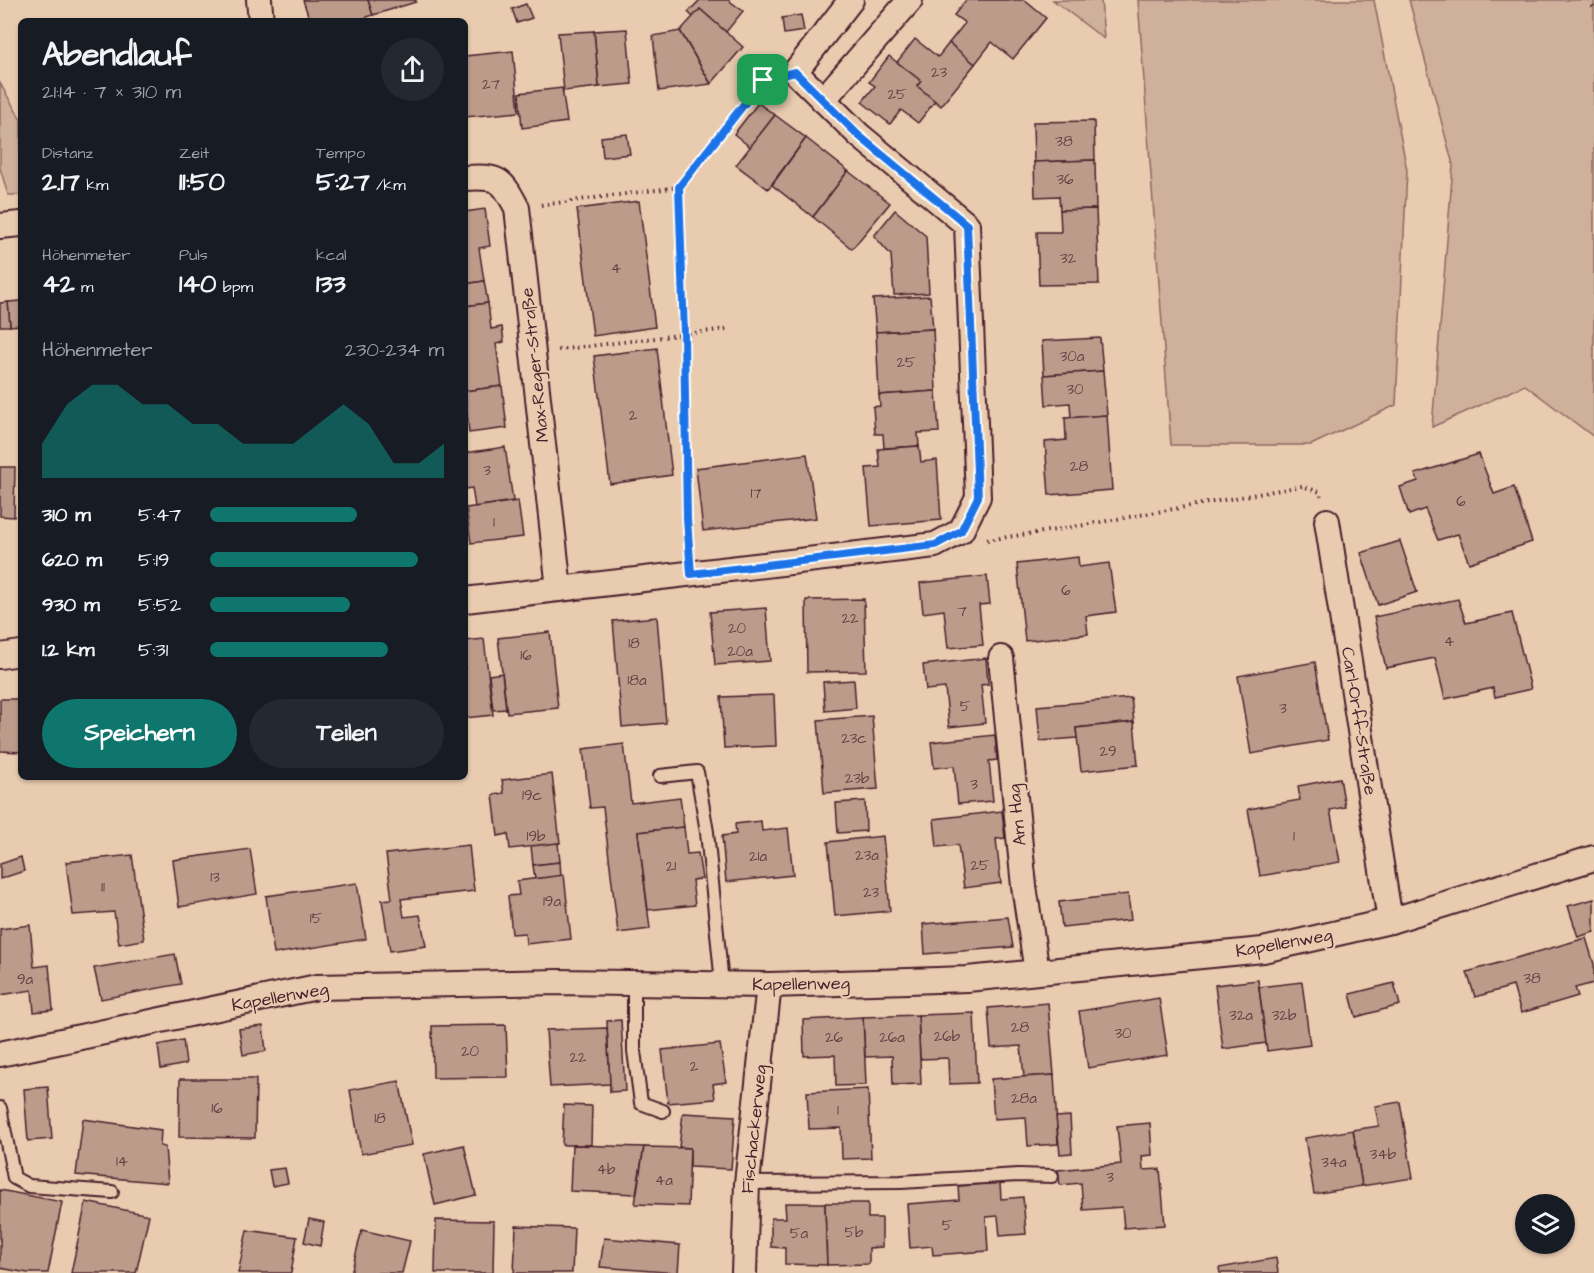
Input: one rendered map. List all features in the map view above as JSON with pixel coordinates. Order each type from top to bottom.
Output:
[{"type":"street","points":[[259,0],[261,18]]},
{"type":"street","points":[[468,600],[935,545],[961,531],[978,497],[967,225],[858,135],[795,72],[851,0]]},
{"type":"street","points":[[823,100],[910,0]]},
{"type":"street","name":"Max-Reger-Straße","points":[[468,178],[487,177],[505,185],[517,208],[559,589]]},
{"type":"street","points":[[0,226],[18,224]]},
{"type":"street","name":"Carl-Orff-Straße","points":[[1327,521],[1390,921]]},
{"type":"street","points":[[0,656],[18,653]]},
{"type":"street","name":"Am Hag","points":[[1000,658],[1024,886],[1037,972]]},
{"type":"street","name":"Kapellenweg","points":[[0,1054],[317,987],[558,982],[769,985],[955,980],[1263,950],[1390,921],[1594,858]]},
{"type":"street","name":"Fischackerweg","points":[[744,1273],[747,1183],[769,985]]},
{"type":"lane","points":[[660,776],[697,772],[707,832],[723,984]]},
{"type":"lane","points":[[634,983],[634,1051],[641,1103],[663,1111]]},
{"type":"lane","points":[[0,1108],[14,1178],[29,1186],[112,1192]]},
{"type":"lane","points":[[747,1183],[901,1182],[1018,1175],[1052,1176]]},
{"type":"path","points":[[1590,0],[1594,8]]},
{"type":"path","points":[[691,574],[687,519],[679,187],[763,80],[795,72]]},
{"type":"path","points":[[517,208],[679,187]]},
{"type":"path","points":[[534,353],[727,329]]},
{"type":"path","points":[[961,531],[980,540],[1002,538],[1302,486],[1320,492],[1327,521]]},
{"type":"shaded area","points":[[1053,0],[1101,0],[1104,39]]},
{"type":"shaded area","points":[[1138,0],[1374,0],[1407,170],[1396,405],[1311,445],[1171,445]]},
{"type":"shaded area","points":[[1409,0],[1594,0],[1594,437],[1525,385],[1432,427],[1453,165]]},
{"type":"shaded area","points":[[0,83],[18,115],[18,195],[8,195],[0,168]]},
{"type":"building","points":[[303,0],[368,0],[373,15],[364,18],[309,18]]},
{"type":"building","points":[[368,0],[416,0],[416,2],[373,15]]},
{"type":"building","points":[[700,0],[728,0],[743,11],[726,32],[700,9],[693,17],[688,12]]},
{"type":"building","points":[[966,0],[1024,0],[1046,18],[1013,59],[992,42],[975,64],[949,43],[965,23],[954,15]]},
{"type":"building","points":[[526,4],[532,18],[517,23],[512,9]]},
{"type":"building","points":[[700,9],[743,47],[711,84],[680,31]]},
{"type":"building","points":[[801,15],[804,31],[784,34],[782,18]]},
{"type":"building","points":[[627,29],[632,84],[599,87],[594,31]]},
{"type":"building","points":[[594,31],[599,87],[564,91],[558,33]]},
{"type":"building","points":[[680,31],[711,84],[659,91],[653,36]]},
{"type":"building","points":[[915,39],[938,57],[949,43],[975,64],[941,106],[917,86],[921,81],[897,62]]},
{"type":"building","points":[[513,51],[519,112],[468,117],[468,56]]},
{"type":"building","points":[[889,56],[921,81],[917,86],[935,101],[918,123],[901,110],[890,124],[862,102],[875,86],[869,82]]},
{"type":"building","points":[[562,88],[567,122],[522,128],[519,93]]},
{"type":"building","points":[[758,103],[775,115],[750,147],[734,134]]},
{"type":"building","points":[[775,115],[806,138],[768,189],[736,165]]},
{"type":"building","points":[[1094,121],[1095,160],[1034,162],[1033,122]]},
{"type":"building","points":[[627,134],[630,154],[603,157],[601,137]]},
{"type":"building","points":[[806,138],[848,171],[813,217],[772,185]]},
{"type":"building","points":[[1095,160],[1096,209],[1060,210],[1059,196],[1035,197],[1034,162]]},
{"type":"building","points":[[848,171],[890,203],[852,249],[813,217]]},
{"type":"building","points":[[639,201],[655,327],[593,336],[577,209]]},
{"type":"building","points":[[485,209],[490,246],[479,248],[484,281],[468,284],[468,212]]},
{"type":"building","points":[[1096,209],[1099,284],[1039,285],[1037,232],[1061,232],[1060,210]]},
{"type":"building","points":[[895,210],[926,236],[929,293],[894,295],[891,255],[874,236]]},
{"type":"building","points":[[484,281],[488,303],[468,306],[468,284]]},
{"type":"building","points":[[930,296],[933,329],[876,332],[873,299]]},
{"type":"building","points":[[18,301],[18,325],[10,326],[8,302]]},
{"type":"building","points":[[8,302],[10,326],[0,326],[0,303]]},
{"type":"building","points":[[488,303],[491,329],[502,327],[504,342],[496,344],[502,386],[468,391],[468,306]]},
{"type":"building","points":[[933,329],[936,391],[879,395],[876,332]]},
{"type":"building","points":[[1100,338],[1103,371],[1044,375],[1042,341]]},
{"type":"building","points":[[657,348],[672,475],[610,484],[594,356]]},
{"type":"building","points":[[1103,371],[1107,415],[1071,418],[1070,403],[1046,405],[1044,375]]},
{"type":"building","points":[[502,386],[507,428],[469,433],[468,391]]},
{"type":"building","points":[[936,391],[939,432],[918,433],[919,446],[884,448],[883,434],[875,434],[873,407],[880,406],[879,395]]},
{"type":"building","points":[[1107,415],[1112,490],[1049,495],[1045,442],[1066,440],[1065,418]]},
{"type":"building","points":[[919,446],[921,462],[937,460],[941,520],[871,526],[866,468],[880,467],[878,449]]},
{"type":"building","points":[[505,447],[513,501],[475,507],[472,488],[468,489],[468,453]]},
{"type":"building","points":[[807,454],[816,518],[703,531],[696,468]]},
{"type":"building","points":[[1479,454],[1494,494],[1514,487],[1532,542],[1469,563],[1458,534],[1438,540],[1425,509],[1409,515],[1400,487],[1418,481],[1415,474]]},
{"type":"building","points":[[0,467],[15,467],[14,517],[0,516]]},
{"type":"building","points":[[518,501],[523,537],[471,543],[468,508]]},
{"type":"building","points":[[1400,541],[1417,592],[1378,605],[1361,553]]},
{"type":"building","points":[[1078,557],[1079,567],[1109,563],[1116,612],[1086,616],[1088,634],[1025,641],[1017,564]]},
{"type":"building","points":[[987,576],[990,604],[979,605],[983,645],[948,648],[944,610],[923,613],[920,583]]},
{"type":"building","points":[[864,599],[866,671],[807,672],[806,600]]},
{"type":"building","points":[[1458,599],[1466,623],[1512,613],[1531,689],[1495,697],[1493,688],[1445,699],[1435,658],[1386,668],[1374,617]]},
{"type":"building","points":[[766,608],[770,661],[715,665],[710,612]]},
{"type":"building","points":[[657,617],[666,723],[622,727],[613,621]]},
{"type":"building","points":[[550,632],[558,708],[507,713],[498,638]]},
{"type":"building","points":[[484,639],[493,715],[468,718],[468,641]]},
{"type":"building","points":[[986,658],[988,684],[981,685],[985,723],[949,727],[945,688],[926,690],[923,665]]},
{"type":"building","points":[[1315,662],[1328,740],[1251,754],[1238,676]]},
{"type":"building","points":[[502,673],[506,709],[493,710],[489,675]]},
{"type":"building","points":[[854,680],[856,708],[825,711],[823,682]]},
{"type":"building","points":[[774,695],[776,746],[724,748],[721,697]]},
{"type":"building","points":[[1131,698],[1134,722],[1076,728],[1077,738],[1040,741],[1037,706]]},
{"type":"building","points":[[0,699],[18,699],[18,752],[0,751]]},
{"type":"building","points":[[872,716],[878,789],[824,793],[818,720]]},
{"type":"building","points":[[1134,722],[1138,765],[1081,771],[1076,728]]},
{"type":"building","points":[[995,735],[997,760],[989,761],[993,801],[958,804],[954,766],[934,768],[931,742]]},
{"type":"building","points":[[624,744],[631,803],[680,797],[684,827],[638,832],[650,929],[618,933],[603,807],[590,808],[583,749]]},
{"type":"building","points":[[552,774],[560,843],[510,849],[508,834],[498,836],[493,795],[504,793],[502,780]]},
{"type":"building","points":[[1340,778],[1345,807],[1330,810],[1340,862],[1260,876],[1248,809],[1300,800],[1298,786]]},
{"type":"building","points":[[865,801],[866,831],[838,833],[836,803]]},
{"type":"building","points":[[1002,811],[1005,838],[996,839],[1001,883],[964,888],[958,845],[937,847],[934,819]]},
{"type":"building","points":[[761,821],[762,831],[788,828],[793,875],[726,882],[722,836],[736,834],[735,824]]},
{"type":"building","points":[[684,827],[687,854],[698,853],[702,879],[692,880],[695,905],[648,910],[638,832]]},
{"type":"building","points":[[883,836],[890,911],[835,916],[828,842]]},
{"type":"building","points":[[558,843],[560,862],[533,865],[531,846]]},
{"type":"building","points":[[469,845],[474,891],[401,899],[404,917],[420,915],[426,946],[390,951],[382,900],[392,899],[386,854]]},
{"type":"building","points":[[250,849],[257,894],[179,907],[173,860]]},
{"type":"building","points":[[132,855],[144,940],[119,944],[114,912],[73,915],[66,862]]},
{"type":"building","points":[[21,857],[24,871],[0,879],[0,864]]},
{"type":"building","points":[[560,862],[561,876],[535,879],[533,865]]},
{"type":"building","points":[[564,875],[571,939],[526,944],[525,933],[512,934],[508,896],[519,895],[517,881]]},
{"type":"building","points":[[357,883],[366,939],[274,954],[266,896]]},
{"type":"building","points":[[1128,894],[1131,920],[1062,927],[1059,902]]},
{"type":"building","points":[[1594,899],[1594,932],[1578,937],[1568,906]]},
{"type":"building","points":[[1008,917],[1013,947],[925,954],[923,924]]},
{"type":"building","points":[[30,925],[34,967],[49,965],[53,1010],[34,1012],[32,990],[0,995],[0,929]]},
{"type":"building","points":[[1586,938],[1594,964],[1594,983],[1575,988],[1578,996],[1521,1013],[1513,986],[1475,997],[1467,972]]},
{"type":"building","points":[[175,954],[181,984],[101,999],[94,968]]},
{"type":"building","points":[[1258,980],[1266,1043],[1223,1049],[1215,985]]},
{"type":"building","points":[[1302,982],[1310,1045],[1267,1051],[1259,987]]},
{"type":"building","points":[[1394,983],[1400,1005],[1356,1017],[1350,994]]},
{"type":"building","points":[[1159,998],[1168,1055],[1088,1068],[1079,1011]]},
{"type":"building","points":[[1048,1003],[1054,1075],[1024,1077],[1021,1046],[991,1048],[988,1008]]},
{"type":"building","points":[[974,1013],[977,1083],[949,1084],[948,1058],[920,1059],[918,1015]]},
{"type":"building","points":[[918,1015],[921,1084],[893,1085],[892,1056],[865,1057],[863,1017]]},
{"type":"building","points":[[863,1017],[866,1085],[836,1086],[835,1055],[804,1056],[803,1020]]},
{"type":"building","points":[[621,1020],[625,1091],[610,1092],[607,1021]]},
{"type":"building","points":[[506,1025],[508,1077],[433,1078],[432,1026]]},
{"type":"building","points":[[263,1026],[266,1051],[243,1055],[239,1029]]},
{"type":"building","points":[[607,1028],[610,1084],[550,1087],[546,1030]]},
{"type":"building","points":[[183,1040],[186,1064],[161,1069],[158,1045]]},
{"type":"building","points":[[720,1044],[726,1082],[713,1084],[715,1099],[668,1103],[662,1050]]},
{"type":"building","points":[[1054,1075],[1058,1144],[1028,1146],[1026,1117],[994,1119],[991,1079]]},
{"type":"building","points":[[180,1079],[256,1079],[255,1138],[179,1137]]},
{"type":"building","points":[[399,1081],[412,1145],[361,1154],[350,1090]]},
{"type":"building","points":[[48,1087],[52,1139],[28,1141],[24,1089]]},
{"type":"building","points":[[868,1089],[871,1158],[842,1159],[841,1128],[809,1129],[807,1092]]},
{"type":"building","points":[[1400,1102],[1413,1178],[1362,1186],[1353,1130],[1379,1126],[1375,1106]]},
{"type":"building","points":[[564,1105],[592,1106],[591,1145],[562,1145]]},
{"type":"building","points":[[683,1113],[735,1116],[731,1169],[690,1167],[690,1148],[679,1147]]},
{"type":"building","points":[[1070,1116],[1072,1153],[1060,1154],[1056,1117]]},
{"type":"building","points":[[83,1119],[161,1130],[160,1146],[165,1147],[168,1183],[76,1175]]},
{"type":"building","points":[[1150,1123],[1152,1155],[1142,1156],[1143,1170],[1160,1169],[1165,1225],[1124,1228],[1122,1207],[1083,1210],[1081,1183],[1060,1185],[1058,1170],[1121,1164],[1117,1126]]},
{"type":"building","points":[[1353,1130],[1362,1186],[1314,1194],[1305,1138]]},
{"type":"building","points":[[464,1145],[476,1195],[435,1205],[424,1154]]},
{"type":"building","points":[[572,1145],[644,1147],[636,1194],[570,1191]]},
{"type":"building","points":[[644,1147],[690,1148],[688,1206],[635,1204]]},
{"type":"building","points":[[285,1168],[288,1183],[272,1186],[269,1170]]},
{"type":"building","points":[[1000,1183],[1001,1199],[1023,1197],[1026,1234],[1000,1236],[998,1216],[986,1217],[988,1251],[933,1255],[932,1246],[910,1248],[907,1204],[959,1200],[958,1186]]},
{"type":"building","points":[[0,1190],[62,1202],[48,1273],[28,1273],[0,1268]]},
{"type":"building","points":[[86,1202],[149,1215],[136,1273],[71,1273]]},
{"type":"building","points":[[785,1203],[825,1203],[827,1265],[785,1264],[785,1248],[771,1247],[771,1218],[786,1218]]},
{"type":"building","points":[[825,1203],[868,1203],[868,1218],[882,1218],[882,1247],[869,1248],[869,1264],[827,1265]]},
{"type":"building","points":[[309,1219],[324,1222],[320,1246],[304,1242]]},
{"type":"building","points":[[436,1220],[494,1221],[493,1273],[435,1273]]},
{"type":"building","points":[[516,1226],[574,1228],[572,1273],[514,1273]]},
{"type":"building","points":[[247,1230],[297,1237],[291,1273],[238,1273]]},
{"type":"building","points":[[362,1230],[410,1241],[402,1273],[351,1273]]},
{"type":"building","points":[[604,1238],[680,1245],[678,1273],[600,1267]]},
{"type":"building","points":[[1276,1258],[1278,1273],[1220,1273],[1219,1268]]},
{"type":"route","points":[[795,72],[858,135],[967,225],[978,497],[961,531],[935,545],[691,574],[687,519],[679,187],[763,80],[795,72]]}]
